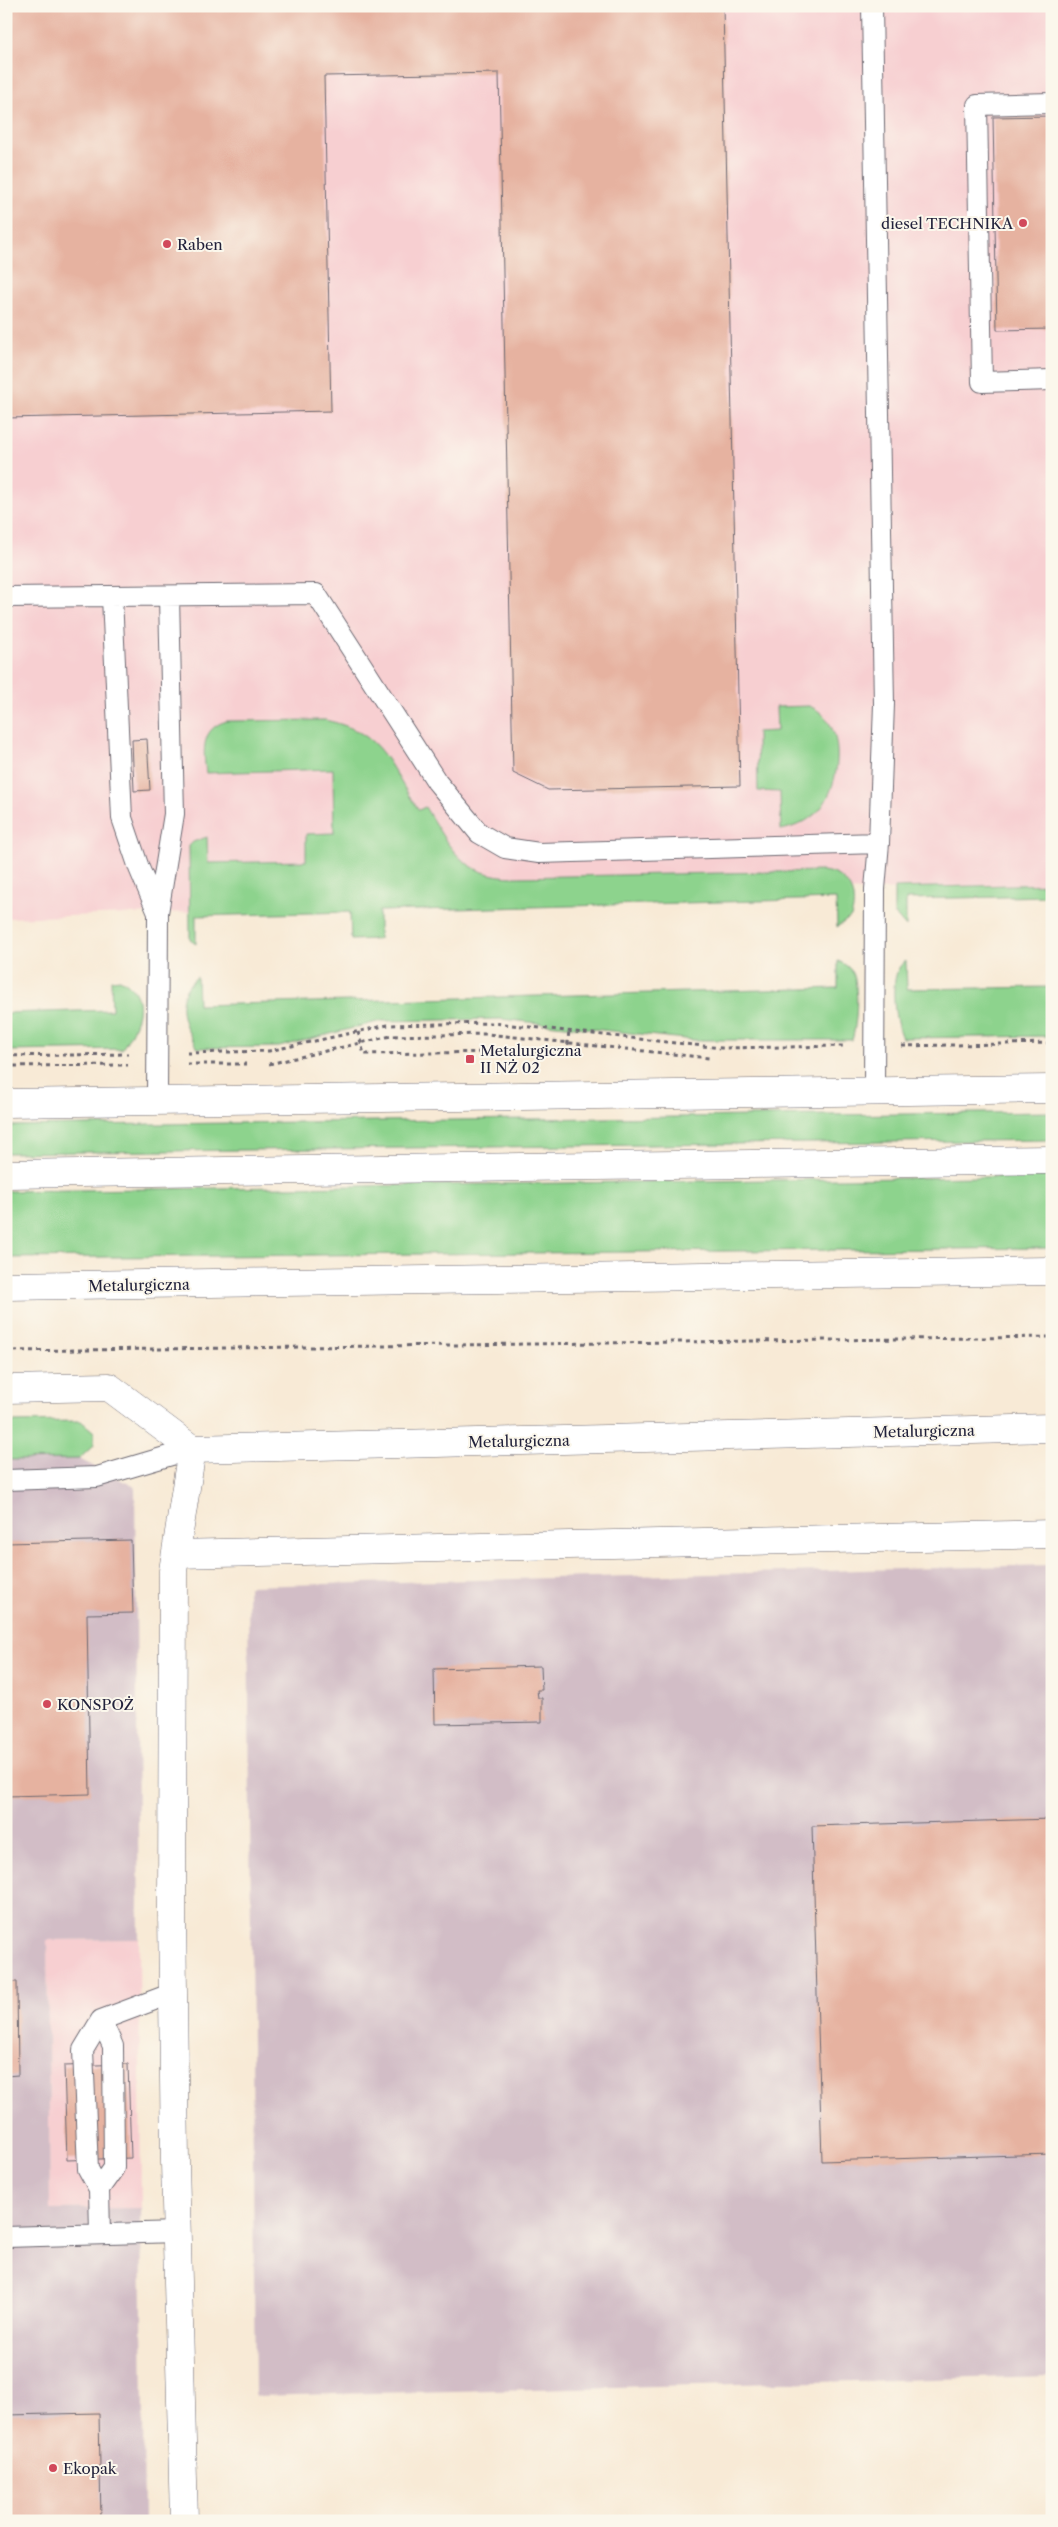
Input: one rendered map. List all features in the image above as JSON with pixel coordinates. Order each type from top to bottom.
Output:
[{"type":"main road","points":[[6,1103],[1052,1089]]},
{"type":"main road","points":[[6,1174],[1052,1160]]},
{"type":"main road","name":"Metalurgiczna","points":[[6,1286],[1052,1271]]},
{"type":"main road","points":[[6,1389],[109,1387],[192,1450],[173,1571],[173,1993],[184,2521]]},
{"type":"main road","name":"Metalurgiczna","points":[[192,1450],[1052,1428]]},
{"type":"main road","points":[[176,1554],[1052,1534]]},
{"type":"lane","points":[[872,6],[884,704],[879,843],[875,889],[874,1092]]},
{"type":"lane","points":[[1052,103],[977,105],[982,382],[1052,380]]},
{"type":"lane","points":[[6,597],[169,597],[316,594],[437,782],[479,833],[505,848],[538,853],[879,843]]},
{"type":"lane","points":[[112,597],[122,818],[139,868],[158,913]]},
{"type":"lane","points":[[156,1101],[158,913],[174,814],[169,597]]},
{"type":"lane","points":[[6,1480],[97,1477],[192,1450]]},
{"type":"lane","points":[[100,2234],[98,2189],[88,2169],[83,2050],[101,2020],[173,1993]]},
{"type":"lane","points":[[98,2189],[114,2168],[114,2046],[101,2020]]},
{"type":"lane","points":[[6,2237],[177,2232]]},
{"type":"path","points":[[6,1066],[157,1059],[269,1051],[388,1025],[494,1023],[721,1048],[1052,1043]]},
{"type":"path","points":[[358,1032],[364,1054],[567,1051],[570,1030]]},
{"type":"path","points":[[261,1064],[288,1061],[391,1036],[487,1034],[568,1041],[710,1058]]},
{"type":"path","points":[[6,1056],[157,1059],[251,1064]]},
{"type":"path","points":[[6,1351],[1052,1337]]},
{"type":"shaded area","name":"Raben","points":[[6,6],[1052,6],[1052,884],[6,918]]},
{"type":"shaded area","points":[[79,1459],[135,1487],[139,1939],[47,1940],[50,2209],[141,2208],[144,2521],[6,2521],[6,1460]]},
{"type":"shaded area","points":[[1052,1565],[1052,2376],[255,2396],[248,1586]]},
{"type":"shaded area","points":[[139,1939],[141,2208],[50,2209],[47,1940]]},
{"type":"green space","points":[[809,706],[821,713],[830,724],[835,737],[837,752],[833,783],[821,808],[813,816],[792,827],[781,830],[780,792],[758,791],[757,732],[777,731],[776,707]]},
{"type":"green space","points":[[325,720],[346,726],[374,743],[392,766],[419,810],[425,807],[451,847],[470,866],[483,872],[498,876],[516,877],[823,871],[839,876],[849,887],[853,901],[851,917],[837,927],[836,899],[379,911],[379,939],[351,940],[350,912],[196,916],[196,944],[190,940],[189,846],[193,842],[207,837],[208,863],[306,861],[306,834],[334,833],[333,769],[206,773],[204,748],[208,734],[219,724],[227,721]]},
{"type":"green space","points":[[1052,884],[1052,896],[906,899],[906,927],[894,913],[894,888]]},
{"type":"green space","points":[[838,961],[850,969],[855,979],[857,1006],[852,1040],[694,1040],[501,1019],[381,1021],[279,1047],[198,1048],[184,1021],[182,1011],[184,993],[197,977],[198,1005],[838,988]]},
{"type":"green space","points":[[906,961],[907,989],[1052,987],[1052,1036],[902,1038],[895,1009],[894,985],[900,966]]},
{"type":"green space","points":[[120,979],[136,993],[138,1002],[136,1021],[122,1049],[6,1051],[6,1013],[112,1010],[111,980]]},
{"type":"green space","points":[[1052,1112],[1052,1140],[6,1153],[6,1126]]},
{"type":"green space","points":[[1052,1176],[1052,1248],[6,1258],[6,1191]]},
{"type":"green space","points":[[81,1421],[94,1432],[94,1445],[79,1459],[6,1460],[6,1422]]},
{"type":"building","name":"Raben","points":[[6,6],[723,6],[740,786],[548,790],[513,773],[499,73],[324,76],[331,411],[6,418]]},
{"type":"building","name":"diesel TECHNIKA","points":[[1052,116],[1052,329],[997,330],[993,117]]},
{"type":"building","points":[[147,739],[150,790],[134,791],[132,740]]},
{"type":"building","name":"KONSPOŻ","points":[[131,1540],[133,1613],[87,1614],[90,1794],[6,1796],[6,1543]]},
{"type":"building","points":[[541,1666],[542,1690],[537,1690],[538,1698],[542,1698],[542,1722],[435,1724],[434,1669]]},
{"type":"building","points":[[1052,1819],[1052,2154],[822,2161],[812,1826]]},
{"type":"building","points":[[6,1982],[17,1982],[18,2075],[6,2076]]},
{"type":"building","points":[[128,2064],[131,2158],[67,2160],[64,2066]]},
{"type":"building","name":"Ekopak","points":[[99,2413],[101,2521],[6,2521],[6,2415]]},
{"type":"place","name":"diesel TECHNIKA","points":[[1023,223]]},
{"type":"place","name":"Raben","points":[[167,244]]},
{"type":"place","name":"Metalurgiczna II NŻ 02","points":[[470,1059]]},
{"type":"place","name":"KONSPOŻ","points":[[47,1704]]},
{"type":"place","name":"Ekopak","points":[[53,2468]]}]
